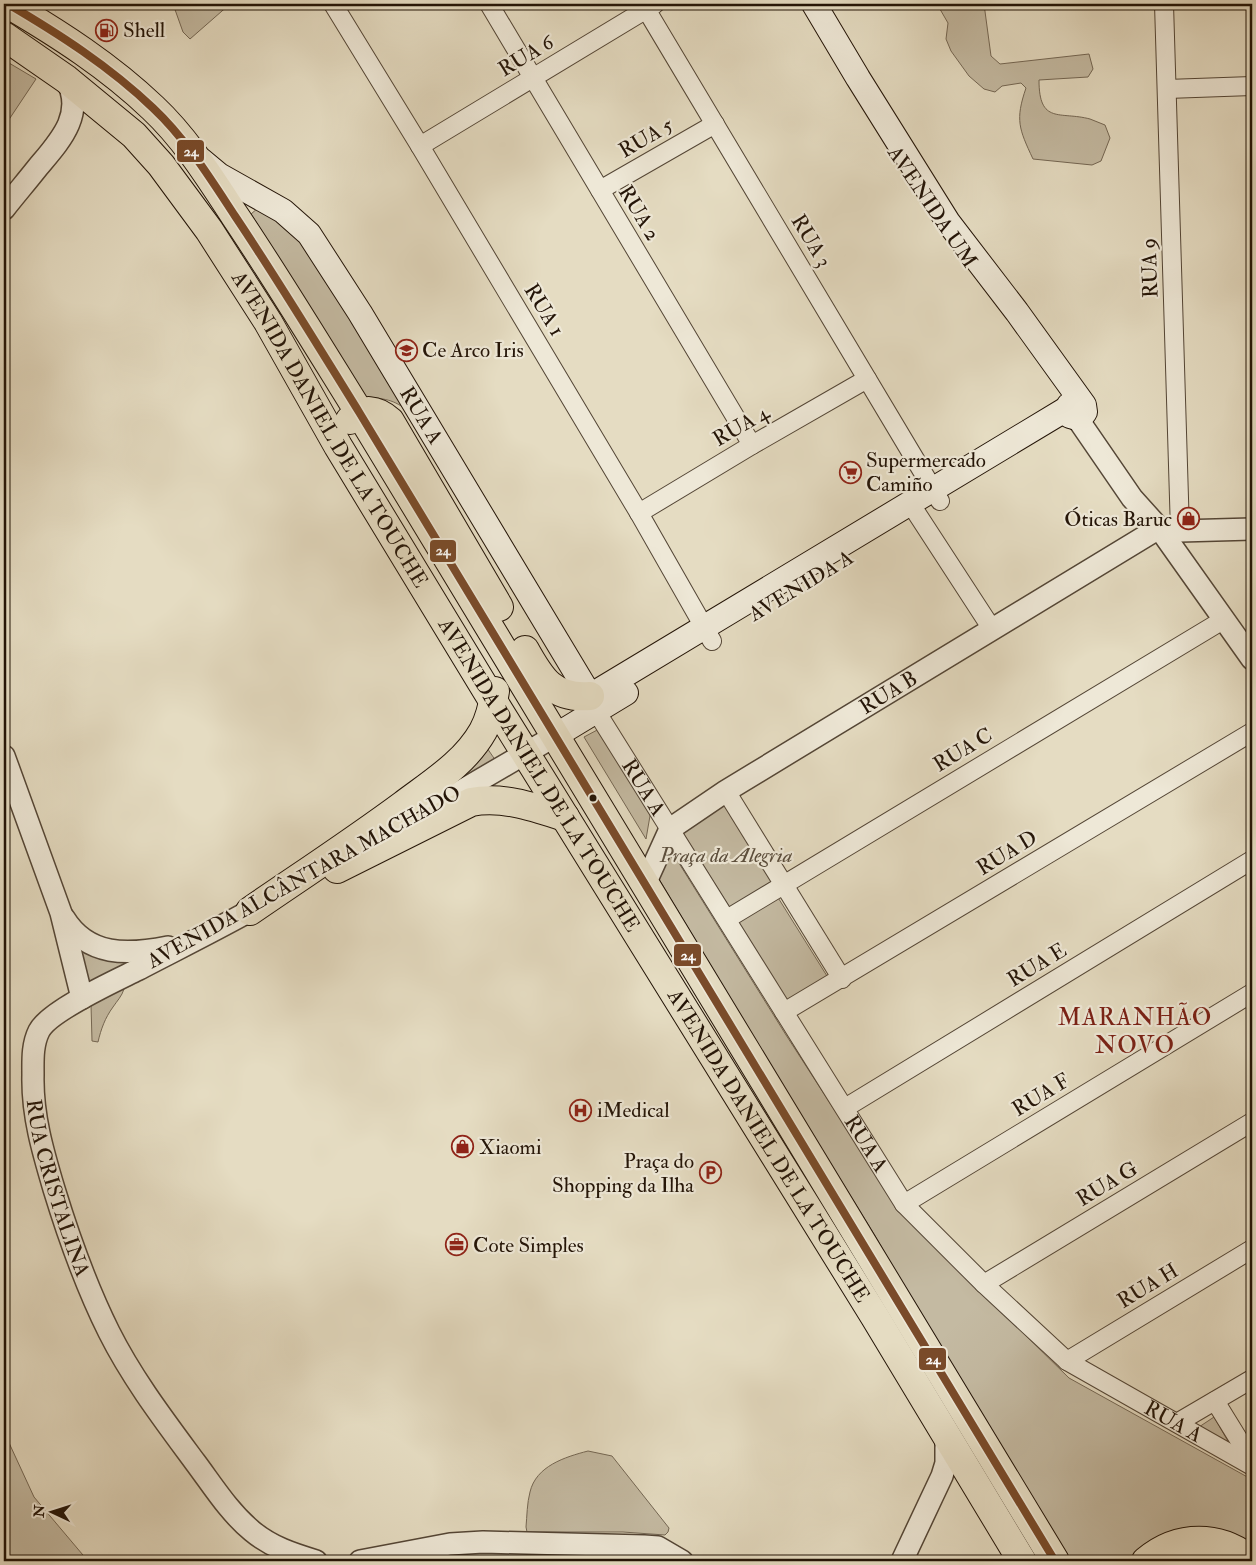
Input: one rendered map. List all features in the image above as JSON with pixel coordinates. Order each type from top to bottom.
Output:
[{"type":"main road","name":"AVENIDA DANIEL DE LA TOUCHE","points":[[8,4],[110,70],[154,108],[192,152],[268,266],[359,412],[1055,1561]]},
{"type":"main road","name":"AVENIDA UM","points":[[804,4],[852,85],[942,228],[1076,410]]},
{"type":"main road","name":"AVENIDA UM","points":[[814,4],[948,222],[1017,312],[1076,410]]},
{"type":"main road","name":"AVENIDA DANIEL DE LA TOUCHE","points":[[4,36],[66,79],[134,135],[161,165],[209,230],[268,322],[338,446],[493,701],[864,1300],[1022,1561]]},
{"type":"main road","name":"RUA A","points":[[192,152],[220,175],[284,211],[313,240],[360,314],[593,704]]},
{"type":"main road","points":[[338,446],[346,424],[359,412],[366,410],[378,412],[390,420],[537,672],[545,682],[558,691],[593,704]]},
{"type":"main road","name":"AVENIDA A","points":[[556,736],[593,704],[1076,410]]},
{"type":"main road","points":[[250,911],[369,830],[451,769],[467,754],[488,721],[493,701],[497,660],[495,636]]},
{"type":"main road","points":[[537,672],[556,736]]},
{"type":"main road","points":[[250,911],[471,802],[490,800],[511,802],[565,817]]},
{"type":"main road","points":[[991,1511],[1000,1561]]},
{"type":"main road","points":[[1146,1561],[1165,1548],[1183,1542],[1200,1540],[1218,1542],[1234,1549],[1252,1561]]},
{"type":"main road","points":[[1187,1561],[1210,1561]]},
{"type":"street","name":"RUA 1","points":[[333,4],[639,512],[709,634]]},
{"type":"street","name":"RUA 2","points":[[489,4],[752,445]]},
{"type":"street","name":"RUA 9","points":[[1164,4],[1180,530]]},
{"type":"street","name":"RUA 6","points":[[420,146],[648,6]]},
{"type":"street","name":"RUA 3","points":[[648,6],[715,124],[936,495]]},
{"type":"street","points":[[4,209],[65,133],[73,105],[71,91],[66,79]]},
{"type":"street","points":[[1167,89],[1252,86]]},
{"type":"street","name":"RUA 5","points":[[600,190],[715,124]]},
{"type":"street","name":"RUA 4","points":[[639,512],[867,379]]},
{"type":"street","points":[[1076,410],[1132,498],[1160,528],[1224,620],[1250,651]]},
{"type":"street","points":[[914,509],[992,629]]},
{"type":"street","points":[[1160,528],[1180,530],[1252,529]]},
{"type":"street","name":"RUA B","points":[[670,829],[726,791],[1160,528]]},
{"type":"street","name":"RUA C","points":[[727,919],[1224,620]]},
{"type":"street","name":"RUA A","points":[[593,704],[904,1204],[984,1284],[1067,1361],[1252,1466]]},
{"type":"street","name":"RUA D","points":[[784,1012],[1252,732]]},
{"type":"street","name":"AVENIDA A","points":[[526,754],[556,736]]},
{"type":"street","name":"AVENIDA ALCÂNTARA MACHADO","points":[[82,998],[250,911],[526,754]]},
{"type":"street","points":[[4,756],[61,913],[82,998]]},
{"type":"street","points":[[726,791],[842,979]]},
{"type":"street","points":[[645,884],[670,829]]},
{"type":"street","name":"RUA E","points":[[844,1108],[1252,860]]},
{"type":"street","points":[[61,913],[73,931],[83,939],[93,945],[122,953],[172,946],[195,940]]},
{"type":"street","name":"RUA F","points":[[904,1204],[1252,993]]},
{"type":"street","name":"RUA CRISTALINA","points":[[82,998],[47,1021],[40,1028],[34,1051],[33,1085],[35,1115],[42,1149],[67,1231],[94,1299],[109,1332],[138,1382],[166,1423],[236,1516],[272,1546],[316,1561]]},
{"type":"street","name":"RUA G","points":[[984,1284],[1252,1122]]},
{"type":"street","name":"RUA H","points":[[1067,1361],[1252,1250]]},
{"type":"street","points":[[1177,1423],[1252,1378]]},
{"type":"street","name":"RUA A","points":[[1215,1401],[1252,1461]]},
{"type":"street","points":[[902,1561],[942,1476],[946,1463],[946,1436]]},
{"type":"street","points":[[360,1561],[450,1544],[510,1542],[658,1547],[682,1561]]},
{"type":"green space","points":[[173,4],[230,4],[190,39],[183,32]]},
{"type":"green space","points":[[937,4],[984,4],[991,56],[1000,64],[1089,54],[1093,69],[1088,77],[1039,80],[1040,94],[1047,110],[1053,113],[1090,119],[1105,125],[1110,138],[1101,161],[1092,165],[1033,159],[1024,140],[1020,124],[1020,108],[1026,88],[1021,83],[1002,86],[995,92],[984,89],[969,76],[951,51],[946,39],[948,23]]},
{"type":"green space","points":[[4,60],[36,79],[4,127]]},
{"type":"green space","points":[[258,208],[282,213],[412,414],[391,401],[366,397],[251,214]]},
{"type":"green space","points":[[601,728],[651,810],[646,839],[584,737]]},
{"type":"green space","points":[[487,748],[498,764],[470,777],[467,771]]},
{"type":"green space","name":"Praça da Alegria","points":[[722,801],[772,881],[730,908],[680,828]]},
{"type":"green space","points":[[671,857],[677,860],[786,1035],[901,1213],[1069,1378],[1251,1479],[1252,1547],[1140,1561],[1064,1561],[874,1234],[659,879],[659,869],[666,858]]},
{"type":"green space","points":[[777,896],[827,976],[785,1002],[735,923]]},
{"type":"green space","points":[[80,950],[108,960],[130,964],[89,987]]},
{"type":"green space","points":[[124,989],[106,1019],[98,1042],[92,1041],[91,1004]]},
{"type":"green space","points":[[1214,1417],[1229,1443],[1199,1427]]},
{"type":"green space","points":[[4,1432],[34,1497],[88,1561],[4,1561]]},
{"type":"green space","points":[[588,1451],[612,1456],[669,1528],[665,1535],[623,1532],[527,1532],[529,1496],[538,1475],[561,1460]]},
{"type":"transit line","name":"24","points":[[8,4],[46,27],[119,78],[165,120],[207,173],[359,412],[1055,1561]]},
{"type":"place","name":"Shell","points":[[107,30]]},
{"type":"place","name":"Ce Arco Iris","points":[[406,350]]},
{"type":"place","name":"Supermercado Camiño","points":[[850,472]]},
{"type":"place","name":"Óticas Baruc","points":[[1188,519]]},
{"type":"place","name":"iMedical","points":[[581,1110]]},
{"type":"place","name":"Xiaomi","points":[[463,1147]]},
{"type":"place","name":"Praça do Shopping da Ilha","points":[[710,1173]]},
{"type":"place","name":"Cote Simples","points":[[457,1245]]},
{"type":"district","name":"MARANHÃO NOVO","points":[[1135,1031]]}]
